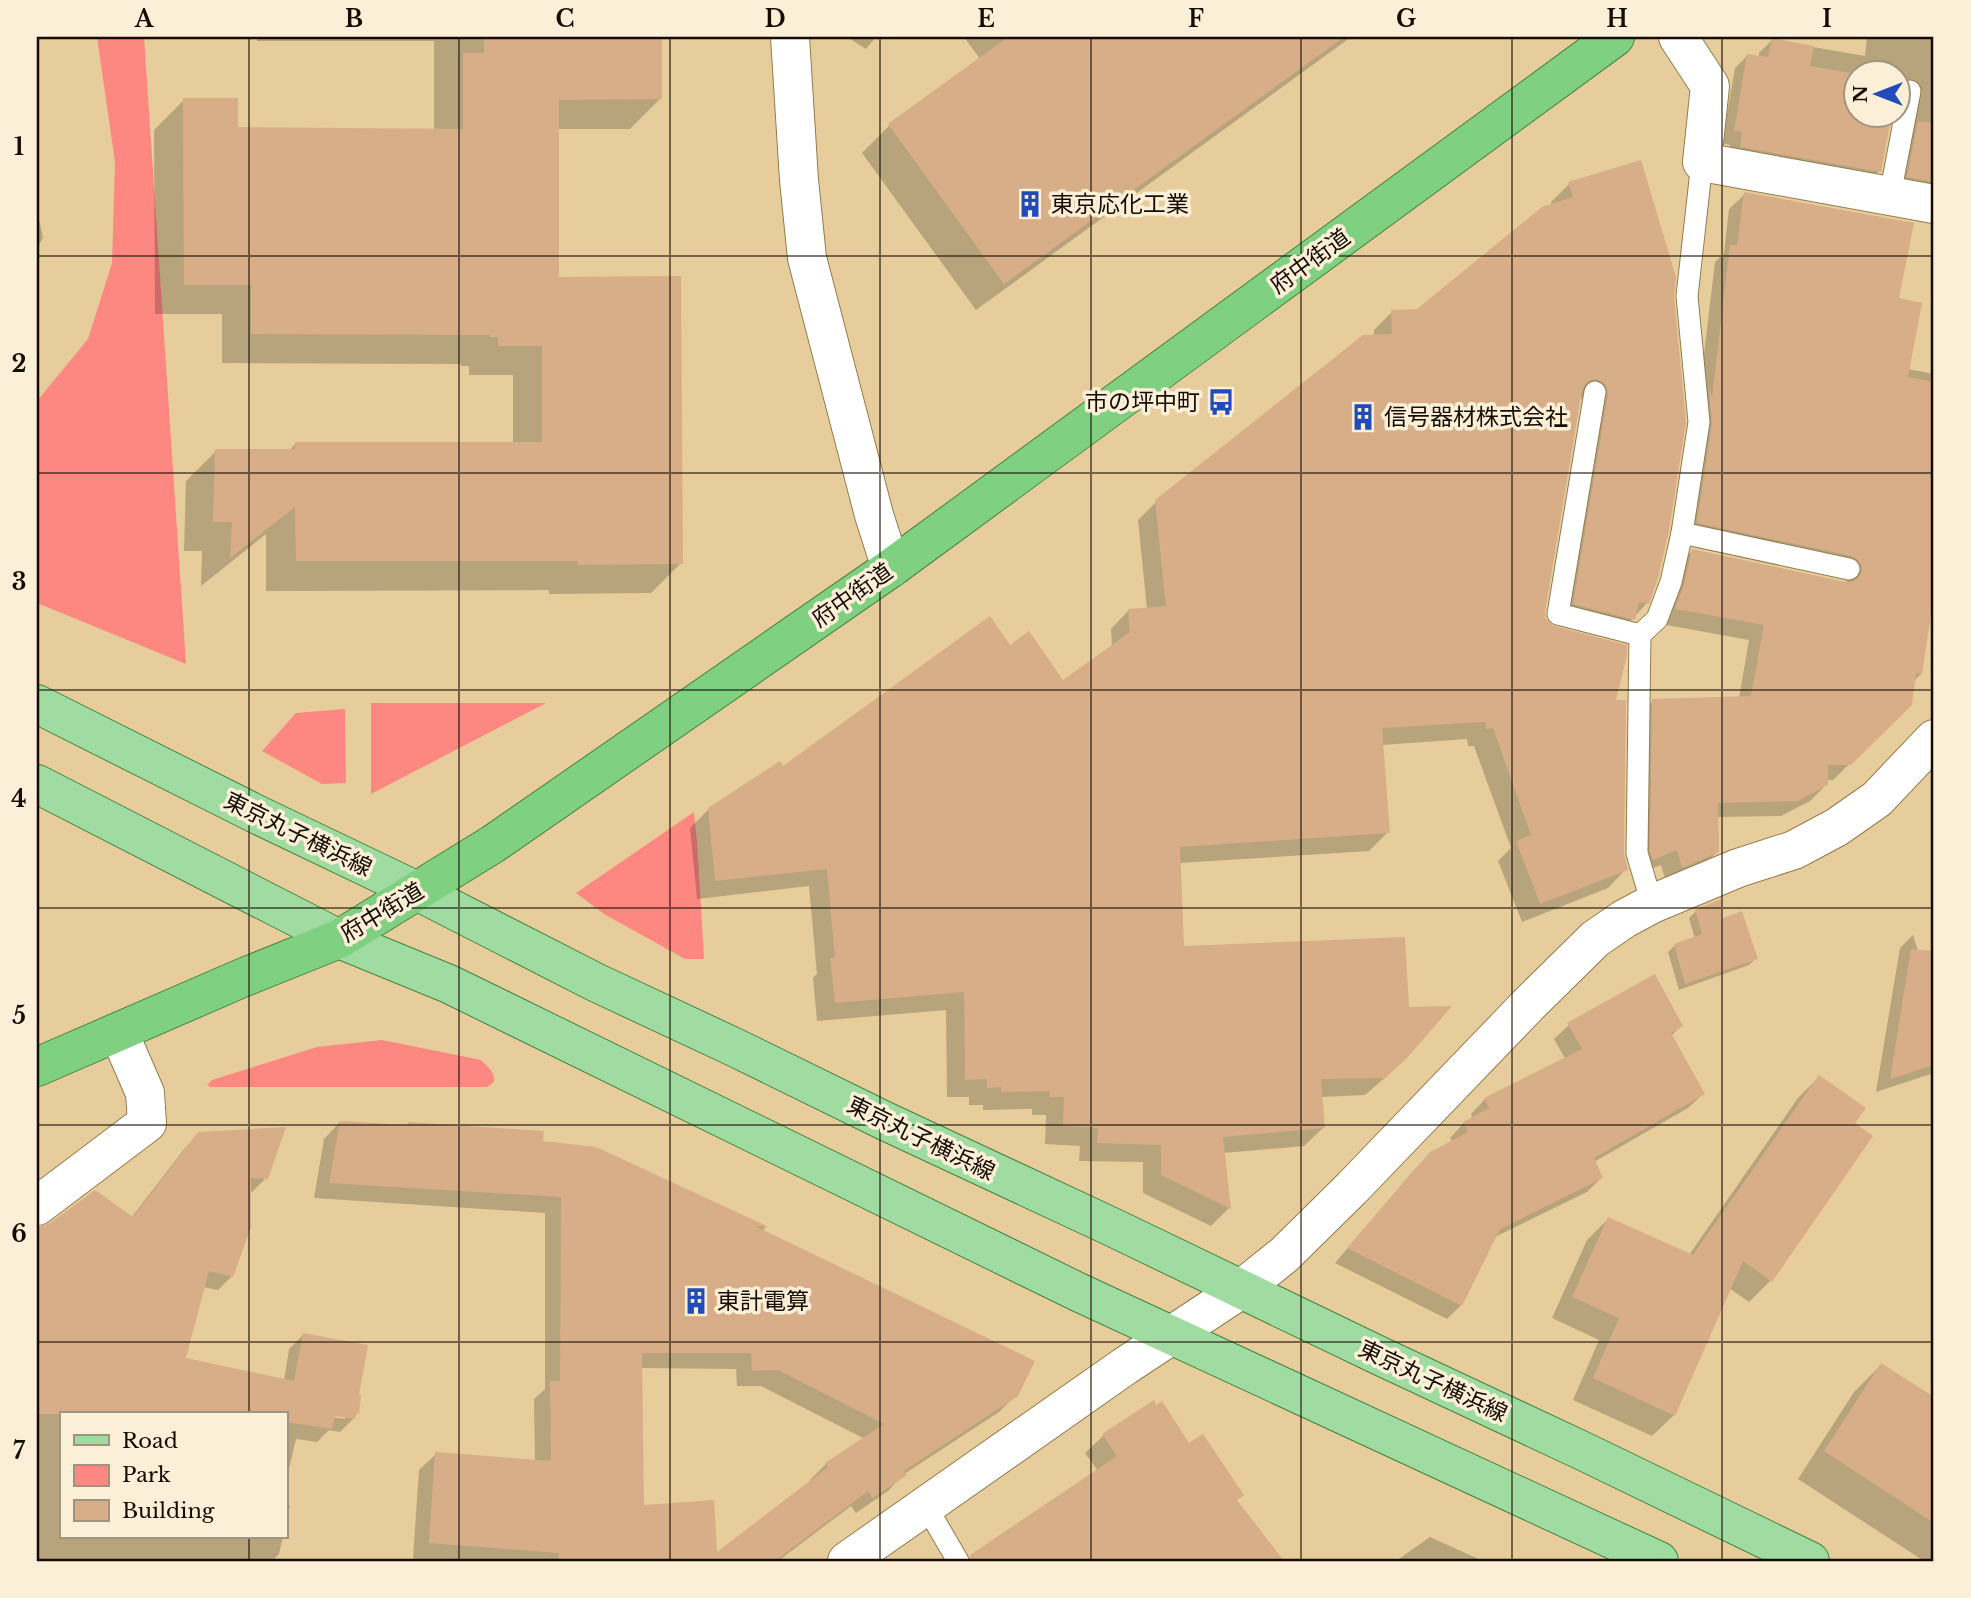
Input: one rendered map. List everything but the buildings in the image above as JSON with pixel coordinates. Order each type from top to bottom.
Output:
[{"type":"highway","name":"府中街道","points":[[37,1067],[338,939],[493,844],[891,568],[1615,37]]},
{"type":"main road","name":"東京丸子横浜線","points":[[37,704],[595,982],[1810,1561]]},
{"type":"main road","points":[[37,784],[338,939],[449,984],[1054,1280],[1659,1561]]},
{"type":"street","points":[[790,37],[807,258],[874,515],[891,568]]},
{"type":"street","points":[[1678,37],[1710,86],[1702,162],[1934,204]]},
{"type":"street","points":[[847,1561],[1125,1366],[1241,1290],[1284,1255],[1595,939],[1623,919],[1653,904],[1738,868],[1794,850],[1837,827],[1877,799],[1934,739]]},
{"type":"street","points":[[37,1206],[148,1123],[145,1093],[118,1032]]},
{"type":"lane","points":[[1890,195],[1902,130]]},
{"type":"lane","points":[[1653,904],[1637,853],[1640,635],[1657,619],[1671,582],[1682,533],[1699,422],[1687,296],[1702,162]]},
{"type":"lane","points":[[1595,392],[1558,614],[1640,635]]},
{"type":"lane","points":[[1682,533],[1849,569]]},
{"type":"lane","points":[[926,1506],[958,1561]]},
{"type":"green space","points":[[97,37],[144,37],[186,664],[37,603],[37,401],[88,339],[112,263],[115,162]]},
{"type":"green space","points":[[371,703],[546,703],[371,794]]},
{"type":"green space","points":[[345,709],[346,783],[322,784],[262,751],[296,713]]},
{"type":"green space","points":[[694,812],[704,959],[685,959],[604,914],[576,893]]},
{"type":"green space","points":[[382,1040],[481,1060],[492,1072],[494,1082],[487,1087],[207,1085],[212,1080],[317,1047]]},
{"type":"place","name":"東京応化工業","points":[[1030,204]]},
{"type":"place","name":"市の坪中町","points":[[1221,402]]},
{"type":"place","name":"信号器材株式会社","points":[[1363,417]]},
{"type":"place","name":"東計電算","points":[[696,1301]]}]
